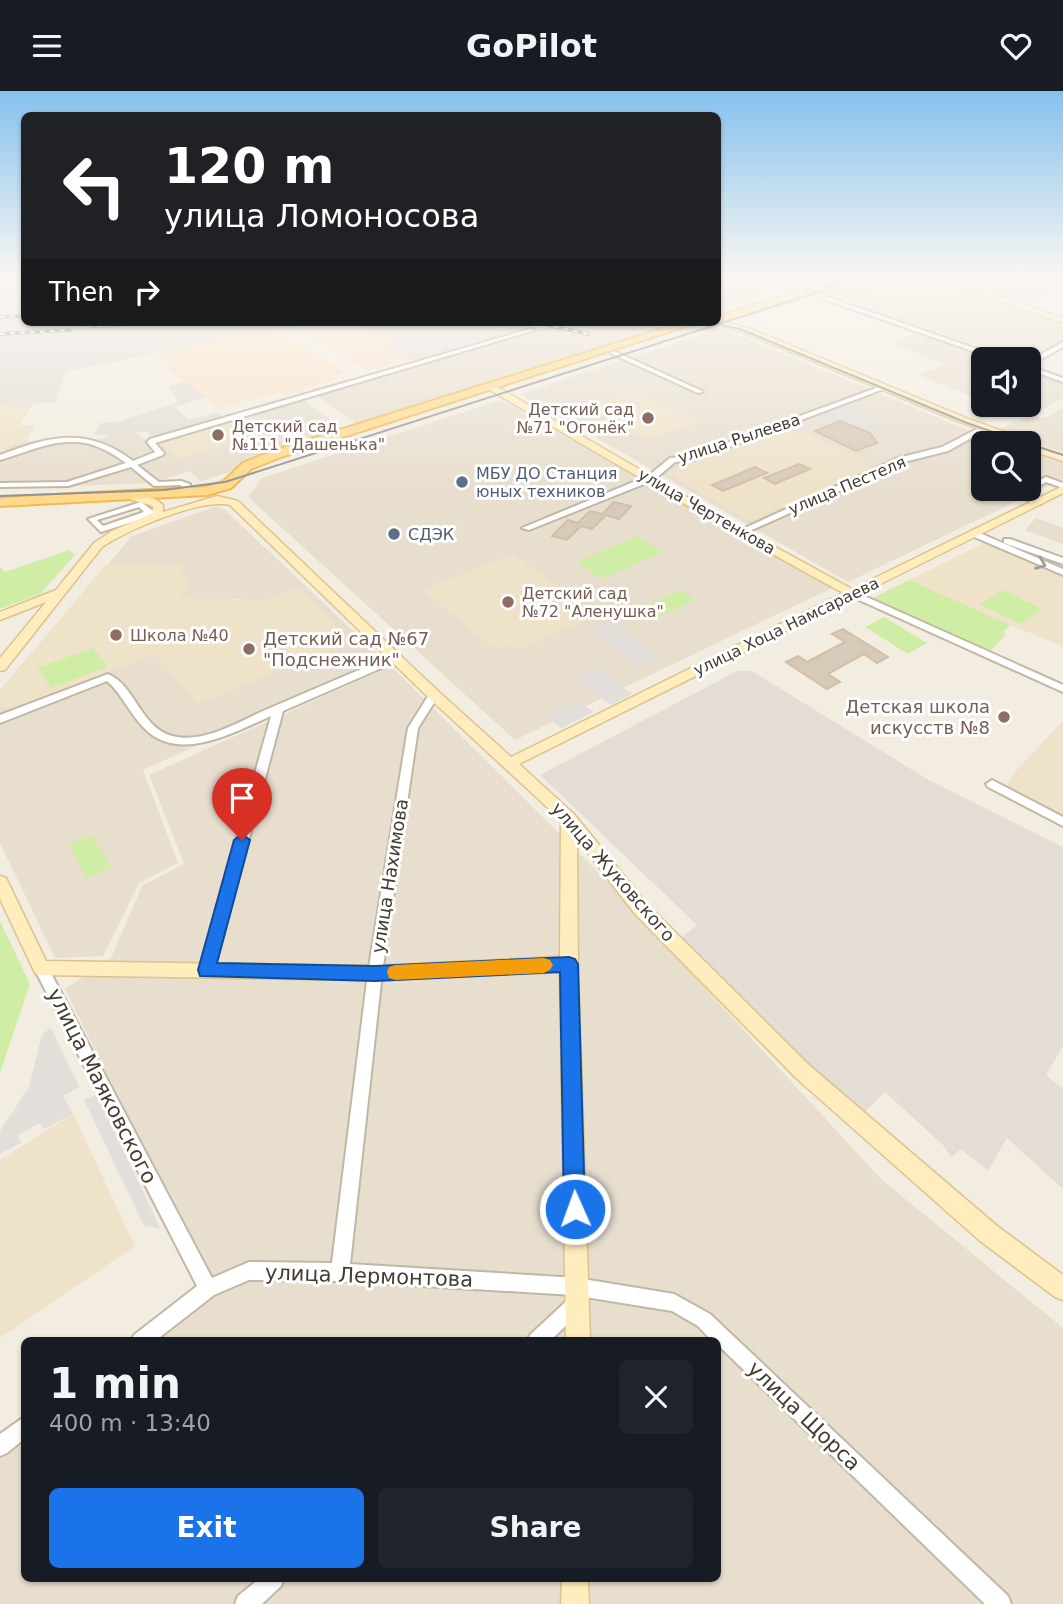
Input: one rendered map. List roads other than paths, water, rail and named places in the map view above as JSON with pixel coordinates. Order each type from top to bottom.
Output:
[{"type":"main road","points":[[133,497],[217,499],[261,465],[618,348]]},
{"type":"main road","points":[[495,389],[631,348]]},
{"type":"main road","points":[[0,502],[186,493],[237,484]]},
{"type":"street","points":[[0,485],[68,484],[157,456],[159,451],[151,442],[159,438],[470,348]]},
{"type":"street","points":[[779,348],[980,431]]},
{"type":"street","points":[[788,348],[993,431]]},
{"type":"street","points":[[1041,358],[1057,348]]},
{"type":"street","points":[[614,353],[700,392]]},
{"type":"street","points":[[1041,371],[1063,380]]},
{"type":"street","name":"улица Чертенкова","points":[[495,389],[740,532],[851,593]]},
{"type":"street","name":"улица Рылеева","points":[[526,527],[651,478],[673,460],[692,458],[879,389]]},
{"type":"street","name":"улица Пестеля","points":[[740,532],[901,460],[932,454],[971,436]]},
{"type":"street","points":[[0,458],[50,439],[78,439],[101,443],[157,484],[184,485],[187,486],[186,493]]},
{"type":"street","points":[[1041,448],[1063,456]]},
{"type":"street","points":[[1038,502],[1019,494],[1046,479],[1063,488]]},
{"type":"street","points":[[0,667],[89,555],[111,535],[151,516],[203,499],[237,484]]},
{"type":"street","points":[[151,516],[141,504],[92,519],[102,529],[217,499],[234,503],[232,496],[237,484]]},
{"type":"street","name":"улица Хоца Намсараева","points":[[510,763],[851,593],[978,533],[1063,488]]},
{"type":"street","points":[[133,497],[158,505],[158,514],[151,516]]},
{"type":"street","name":"улица Жуковского","points":[[234,503],[434,695],[569,818],[641,909],[803,1072],[988,1233],[1063,1289]]},
{"type":"street","points":[[978,533],[1063,561]]},
{"type":"street","points":[[978,533],[1063,572]]},
{"type":"street","points":[[0,616],[58,593]]},
{"type":"street","points":[[851,593],[1063,689]]},
{"type":"street","points":[[0,625],[48,608]]},
{"type":"street","points":[[0,719],[107,677],[116,683],[155,733],[175,742],[204,739],[396,658]]},
{"type":"street","name":"улица Нахимова","points":[[340,1272],[375,973],[413,728],[434,695]]},
{"type":"street","points":[[206,970],[278,709]]},
{"type":"street","points":[[992,784],[1063,822]]},
{"type":"street","points":[[569,818],[569,964],[578,1337]]},
{"type":"street","name":"улица Маяковского","points":[[0,882],[41,968],[208,1289]]},
{"type":"street","points":[[41,968],[375,973],[569,964]]},
{"type":"street","name":"улица Лермонтова","points":[[145,1337],[208,1289],[249,1271],[340,1272],[577,1294]]},
{"type":"street","points":[[539,1337],[577,1294]]},
{"type":"street","name":"улица Щорса","points":[[577,1294],[674,1303],[704,1320],[1000,1604]]},
{"type":"street","points":[[0,1446],[21,1429]]},
{"type":"street","points":[[246,1604],[271,1582]]},
{"type":"street","points":[[575,1582],[575,1604]]},
{"type":"tram line","points":[[0,496],[164,490],[225,482],[645,348]]},
{"type":"tram line","points":[[785,348],[990,431]]},
{"type":"tram line","points":[[1041,448],[1063,455]]},
{"type":"place","name":"Детский сад №71 \"Огонёк\"","points":[[648,418]]},
{"type":"place","name":"Детский сад №111 \"Дашенька\"","points":[[218,435]]},
{"type":"place","name":"МБУ ДО Станция юных техников","points":[[462,482]]},
{"type":"place","name":"СДЭК","points":[[394,534]]},
{"type":"place","name":"Детский сад №72 \"Аленушка\"","points":[[508,602]]},
{"type":"place","name":"Школа №40","points":[[116,635]]},
{"type":"place","name":"Детский сад №67 \"Подснежник\"","points":[[249,649]]},
{"type":"place","name":"Детская школа искусств №8","points":[[1004,717]]}]
